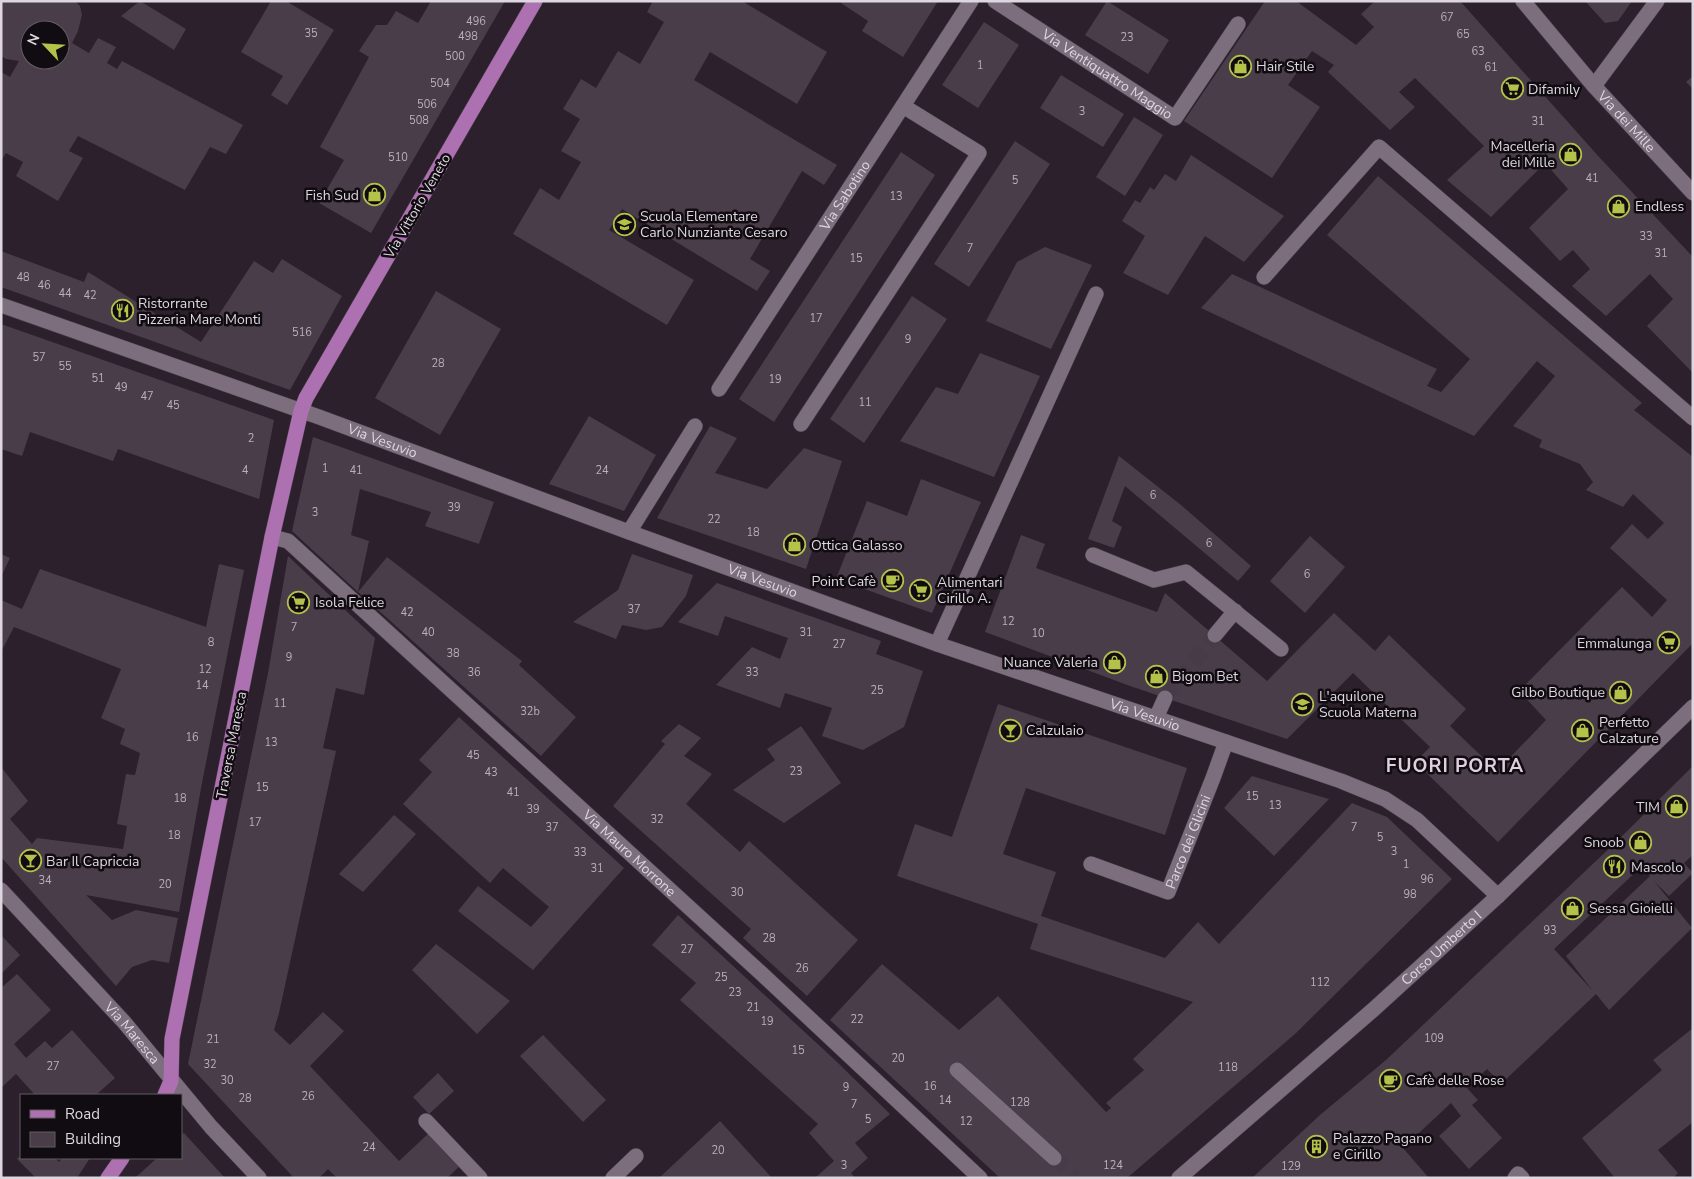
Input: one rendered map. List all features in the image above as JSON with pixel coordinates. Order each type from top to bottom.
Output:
[{"type":"main road","name":"Via Vittorio Veneto","points":[[301,411],[306,398],[535,1]]},
{"type":"main road","name":"Traversa Maresca","points":[[171,1080],[172,1039],[272,536],[301,411]]},
{"type":"main road","points":[[165,1094],[171,1080]]},
{"type":"main road","points":[[108,1178],[121,1159]]},
{"type":"street","name":"Via Sabotino","points":[[719,389],[971,1]]},
{"type":"street","name":"Via Ventiquattro Maggio","points":[[995,1],[1175,118],[1238,24]]},
{"type":"street","name":"Via dei Mille","points":[[1523,1],[1594,86],[1693,193]]},
{"type":"street","points":[[1594,86],[1657,1]]},
{"type":"street","points":[[800,424],[979,153],[903,106]]},
{"type":"street","points":[[1264,277],[1378,147],[1693,418]]},
{"type":"street","points":[[937,644],[1096,294]]},
{"type":"street","name":"Via Vesuvio","points":[[1,305],[301,411],[937,644],[1341,781],[1385,798],[1417,820],[1498,896]]},
{"type":"street","points":[[628,532],[695,426]]},
{"type":"street","name":"Via Mauro Morrone","points":[[272,536],[288,541],[762,974],[980,1178]]},
{"type":"street","points":[[1093,555],[1154,580],[1186,572],[1281,649]]},
{"type":"street","points":[[1215,635],[1235,612]]},
{"type":"street","points":[[1156,718],[1165,698]]},
{"type":"street","name":"Corso Umberto I","points":[[1179,1178],[1374,1009],[1498,896],[1693,708]]},
{"type":"street","name":"Parco dei Glicini","points":[[1091,864],[1168,892],[1226,742]]},
{"type":"street","name":"Via Maresca","points":[[1,890],[124,1022],[171,1080],[259,1178]]},
{"type":"street","points":[[957,1070],[1054,1158]]},
{"type":"street","points":[[426,1121],[480,1178]]},
{"type":"street","points":[[613,1178],[636,1156]]},
{"type":"street","points":[[1515,1178],[1518,1174],[1522,1178]]},
{"type":"building","points":[[1,1],[75,1],[80,6],[82,15],[78,31],[72,43],[89,53],[98,38],[116,47],[107,63],[117,69],[122,61],[243,125],[226,154],[210,147],[185,190],[78,136],[69,151],[83,158],[58,201],[16,176],[23,162],[6,153],[1,161],[1,72],[10,77],[19,61],[6,59],[1,56]]},
{"type":"building","points":[[140,1],[186,29],[174,50],[121,16]]},
{"type":"building","points":[[271,1],[286,1],[334,30],[287,105],[271,95],[283,76],[241,52]]},
{"type":"building","points":[[431,1],[505,1],[371,233],[319,203],[344,160],[320,147],[369,57],[359,51],[376,25],[387,25],[396,11],[418,23]]},
{"type":"building","points":[[653,1],[742,1],[827,52],[797,104],[710,52],[694,80],[837,165],[824,185],[802,171],[750,259],[770,271],[757,291],[622,209],[609,230],[694,280],[667,325],[513,234],[540,188],[559,200],[581,162],[561,151],[580,119],[563,109],[581,79],[596,88],[618,51],[640,64],[664,22],[647,12]]},
{"type":"building","points":[[838,1],[938,1],[903,57],[862,31],[868,21]]},
{"type":"building","points":[[1107,1],[1169,40],[1148,74],[1085,35]]},
{"type":"building","points":[[1265,1],[1296,1],[1356,45],[1374,27],[1361,14],[1375,1],[1460,1],[1600,158],[1693,257],[1693,373],[1647,326],[1673,299],[1650,274],[1606,316],[1572,286],[1590,269],[1573,250],[1560,261],[1529,228],[1568,189],[1545,163],[1491,217],[1447,180],[1484,146],[1415,78],[1399,92],[1415,107],[1390,130],[1328,72],[1334,65],[1312,51],[1288,85],[1320,107],[1272,178],[1184,121]]},
{"type":"building","points":[[1585,1],[1632,1],[1618,21],[1605,23]]},
{"type":"building","points":[[984,22],[1019,45],[978,108],[942,85]]},
{"type":"building","points":[[1061,75],[1124,114],[1103,147],[1040,108]]},
{"type":"building","points":[[1693,76],[1693,89],[1686,82]]},
{"type":"building","points":[[1134,117],[1163,135],[1125,196],[1096,177]]},
{"type":"building","points":[[1015,141],[1050,164],[969,287],[934,264]]},
{"type":"building","points":[[901,152],[935,175],[774,422],[739,399]]},
{"type":"building","points":[[1191,155],[1284,216],[1244,262],[1205,236],[1168,295],[1123,273],[1145,236],[1122,221],[1135,200],[1140,203],[1150,187],[1154,190],[1165,174],[1176,181]]},
{"type":"building","points":[[1378,176],[1642,403],[1634,410],[1693,457],[1693,643],[1498,842],[1415,762],[1430,747],[1353,673],[1287,739],[1130,686],[985,632],[1021,535],[1045,544],[1036,568],[1157,612],[1165,593],[1267,681],[1334,613],[1375,651],[1389,635],[1466,709],[1450,726],[1497,771],[1546,720],[1519,691],[1622,587],[1652,617],[1667,600],[1610,548],[1632,524],[1648,539],[1664,523],[1633,494],[1623,507],[1586,490],[1593,482],[1580,464],[1539,447],[1542,440],[1513,426],[1555,376],[1537,361],[1474,436],[1201,308],[1232,274],[1437,369],[1427,386],[1441,392],[1470,359],[1327,235]]},
{"type":"building","points":[[1045,247],[1092,265],[1051,349],[986,321],[1017,262]]},
{"type":"building","points":[[1,251],[84,282],[88,272],[201,342],[254,261],[273,273],[282,259],[342,296],[290,390],[1,287]]},
{"type":"building","points":[[436,291],[501,329],[440,435],[375,398]]},
{"type":"building","points":[[912,296],[947,319],[864,443],[830,419]]},
{"type":"building","points":[[1,324],[274,420],[259,499],[118,449],[113,461],[30,432],[22,456],[1,449]]},
{"type":"building","points":[[980,353],[1040,376],[994,477],[900,441],[936,387],[958,394]]},
{"type":"building","points":[[589,416],[656,455],[624,511],[549,484]]},
{"type":"building","points":[[710,426],[737,438],[715,473],[767,489],[804,448],[842,461],[806,569],[657,518]]},
{"type":"building","points":[[313,437],[494,502],[479,544],[425,526],[431,512],[360,489],[351,535],[369,541],[358,592],[292,531]]},
{"type":"building","points":[[1119,456],[1181,505],[1251,566],[1238,581],[1125,486],[1112,521],[1122,527],[1114,548],[1088,539]]},
{"type":"building","points":[[921,479],[981,502],[932,613],[836,579],[867,501],[907,516]]},
{"type":"building","points":[[1310,536],[1345,567],[1305,613],[1270,581]]},
{"type":"building","points":[[1,554],[10,558],[1,577]]},
{"type":"building","points":[[632,554],[693,575],[686,596],[662,627],[646,630],[622,625],[616,639],[573,622],[618,590]]},
{"type":"building","points":[[288,556],[375,638],[364,695],[336,688],[323,748],[336,751],[274,1030],[290,1045],[323,1012],[344,1031],[310,1066],[399,1161],[429,1133],[460,1166],[447,1178],[337,1178],[328,1169],[319,1178],[294,1178],[188,1064],[268,673]]},
{"type":"building","points":[[387,557],[522,661],[519,665],[576,717],[541,756],[358,592]]},
{"type":"building","points":[[219,564],[244,570],[179,912],[86,895],[112,920],[136,910],[178,918],[169,963],[152,960],[132,967],[116,986],[1,857],[1,767],[28,801],[10,819],[32,844],[37,838],[123,849],[127,826],[117,824],[126,774],[135,775],[140,753],[120,744],[125,729],[101,718],[121,669],[14,627],[1,652],[1,600],[22,609],[40,569],[206,627]]},
{"type":"building","points":[[717,583],[881,641],[876,654],[923,671],[904,727],[863,750],[822,736],[832,708],[785,693],[780,708],[716,685],[752,647],[780,659],[788,638],[725,616],[718,636],[678,622]]},
{"type":"building","points":[[998,704],[1187,768],[1165,835],[1026,788],[1003,854],[1056,872],[1041,916],[1165,958],[1198,922],[1219,944],[1352,803],[1387,817],[1452,879],[1295,1034],[1127,1178],[1000,1178],[830,1020],[882,964],[959,1030],[998,996],[1106,1112],[1111,1108],[1106,1103],[1144,1070],[1133,1059],[1193,1002],[1030,949],[1038,924],[897,876],[915,824],[952,837]]},
{"type":"building","points":[[459,717],[624,868],[533,970],[458,911],[478,886],[531,927],[549,907],[503,868],[490,883],[403,804],[432,772],[419,760]]},
{"type":"building","points":[[679,724],[701,738],[684,756],[712,774],[686,804],[740,852],[749,841],[858,940],[807,996],[743,938],[751,929],[613,806],[665,744],[661,741]]},
{"type":"building","points":[[801,726],[841,783],[784,823],[733,790],[775,760],[767,749]]},
{"type":"building","points":[[1693,766],[1693,855],[1684,863],[1693,873],[1669,896],[1654,881],[1692,928],[1609,1010],[1596,994],[1501,1084],[1487,1069],[1467,1088],[1478,1100],[1472,1105],[1502,1138],[1469,1169],[1439,1136],[1461,1116],[1451,1103],[1403,1148],[1429,1178],[1252,1178],[1320,1115],[1386,1060],[1617,841]],"holes":[[[1641,867],[1650,876],[1566,956],[1593,991],[1554,949]]]},
{"type":"building","points":[[1252,776],[1329,799],[1274,856],[1224,808]]},
{"type":"building","points":[[394,815],[416,834],[363,892],[339,874]]},
{"type":"building","points":[[678,915],[836,1061],[890,1114],[855,1143],[868,1158],[851,1173],[855,1178],[815,1178],[834,1161],[809,1133],[818,1124],[680,1000],[696,983],[652,945]]},
{"type":"building","points":[[1,935],[20,955],[1,974]]},
{"type":"building","points":[[436,944],[510,1001],[477,1034],[412,970]]},
{"type":"building","points":[[17,974],[51,1010],[14,1044],[26,1058],[45,1041],[52,1048],[72,1030],[115,1078],[97,1094],[34,1094],[16,1074],[1,1088],[1,988]]},
{"type":"building","points":[[1693,1028],[1693,1122],[1658,1150],[1678,1173],[1673,1178],[1615,1178],[1582,1138],[1662,1070],[1653,1060]]},
{"type":"building","points":[[543,1035],[606,1100],[583,1122],[520,1056]]},
{"type":"building","points":[[438,1073],[454,1091],[429,1114],[413,1097]]},
{"type":"building","points":[[720,1121],[772,1178],[659,1178]]},
{"type":"building","points":[[184,1133],[225,1178],[135,1178],[156,1159],[182,1159],[182,1134]]},
{"type":"building","points":[[20,1156],[20,1159],[56,1159],[59,1162],[61,1159],[89,1159],[77,1178],[36,1178],[17,1159]]},
{"type":"tunnel","points":[[1165,698],[1215,635]]},
{"type":"tunnel","points":[[1054,1158],[1076,1178]]},
{"type":"place","name":"Hair Stile","points":[[1240,66]]},
{"type":"place","name":"Difamily","points":[[1512,89]]},
{"type":"place","name":"Macelleria dei Mille","points":[[1571,154]]},
{"type":"place","name":"Fish Sud","points":[[375,195]]},
{"type":"place","name":"Endless","points":[[1619,206]]},
{"type":"place","name":"Scuola Elementare Carlo Nunziante Cesaro","points":[[624,224]]},
{"type":"place","name":"Ristorrante Pizzeria Mare Monti","points":[[122,311]]},
{"type":"place","name":"Ottica Galasso","points":[[795,545]]},
{"type":"place","name":"Point Cafè","points":[[892,581]]},
{"type":"place","name":"Alimentari Cirillo A.","points":[[921,590]]},
{"type":"place","name":"Isola Felice","points":[[299,602]]},
{"type":"place","name":"Emmalunga","points":[[1668,643]]},
{"type":"place","name":"Nuance Valeria","points":[[1114,662]]},
{"type":"place","name":"Bigom Bet","points":[[1156,676]]},
{"type":"place","name":"Gilbo Boutique","points":[[1621,692]]},
{"type":"place","name":"L'aquilone Scuola Materna","points":[[1303,704]]},
{"type":"place","name":"Calzulaio","points":[[1010,730]]},
{"type":"place","name":"Perfetto Calzature","points":[[1583,730]]},
{"type":"place","name":"TIM","points":[[1676,807]]},
{"type":"place","name":"Snoob","points":[[1640,842]]},
{"type":"place","name":"Bar Il Capriccia","points":[[30,861]]},
{"type":"place","name":"Mascolo","points":[[1615,867]]},
{"type":"place","name":"Sessa Gioielli","points":[[1573,908]]},
{"type":"place","name":"Cafè delle Rose","points":[[1390,1080]]},
{"type":"place","name":"Palazzo Pagano e Cirillo","points":[[1317,1146]]},
{"type":"district","name":"FUORI PORTA","points":[[1455,765]]}]
